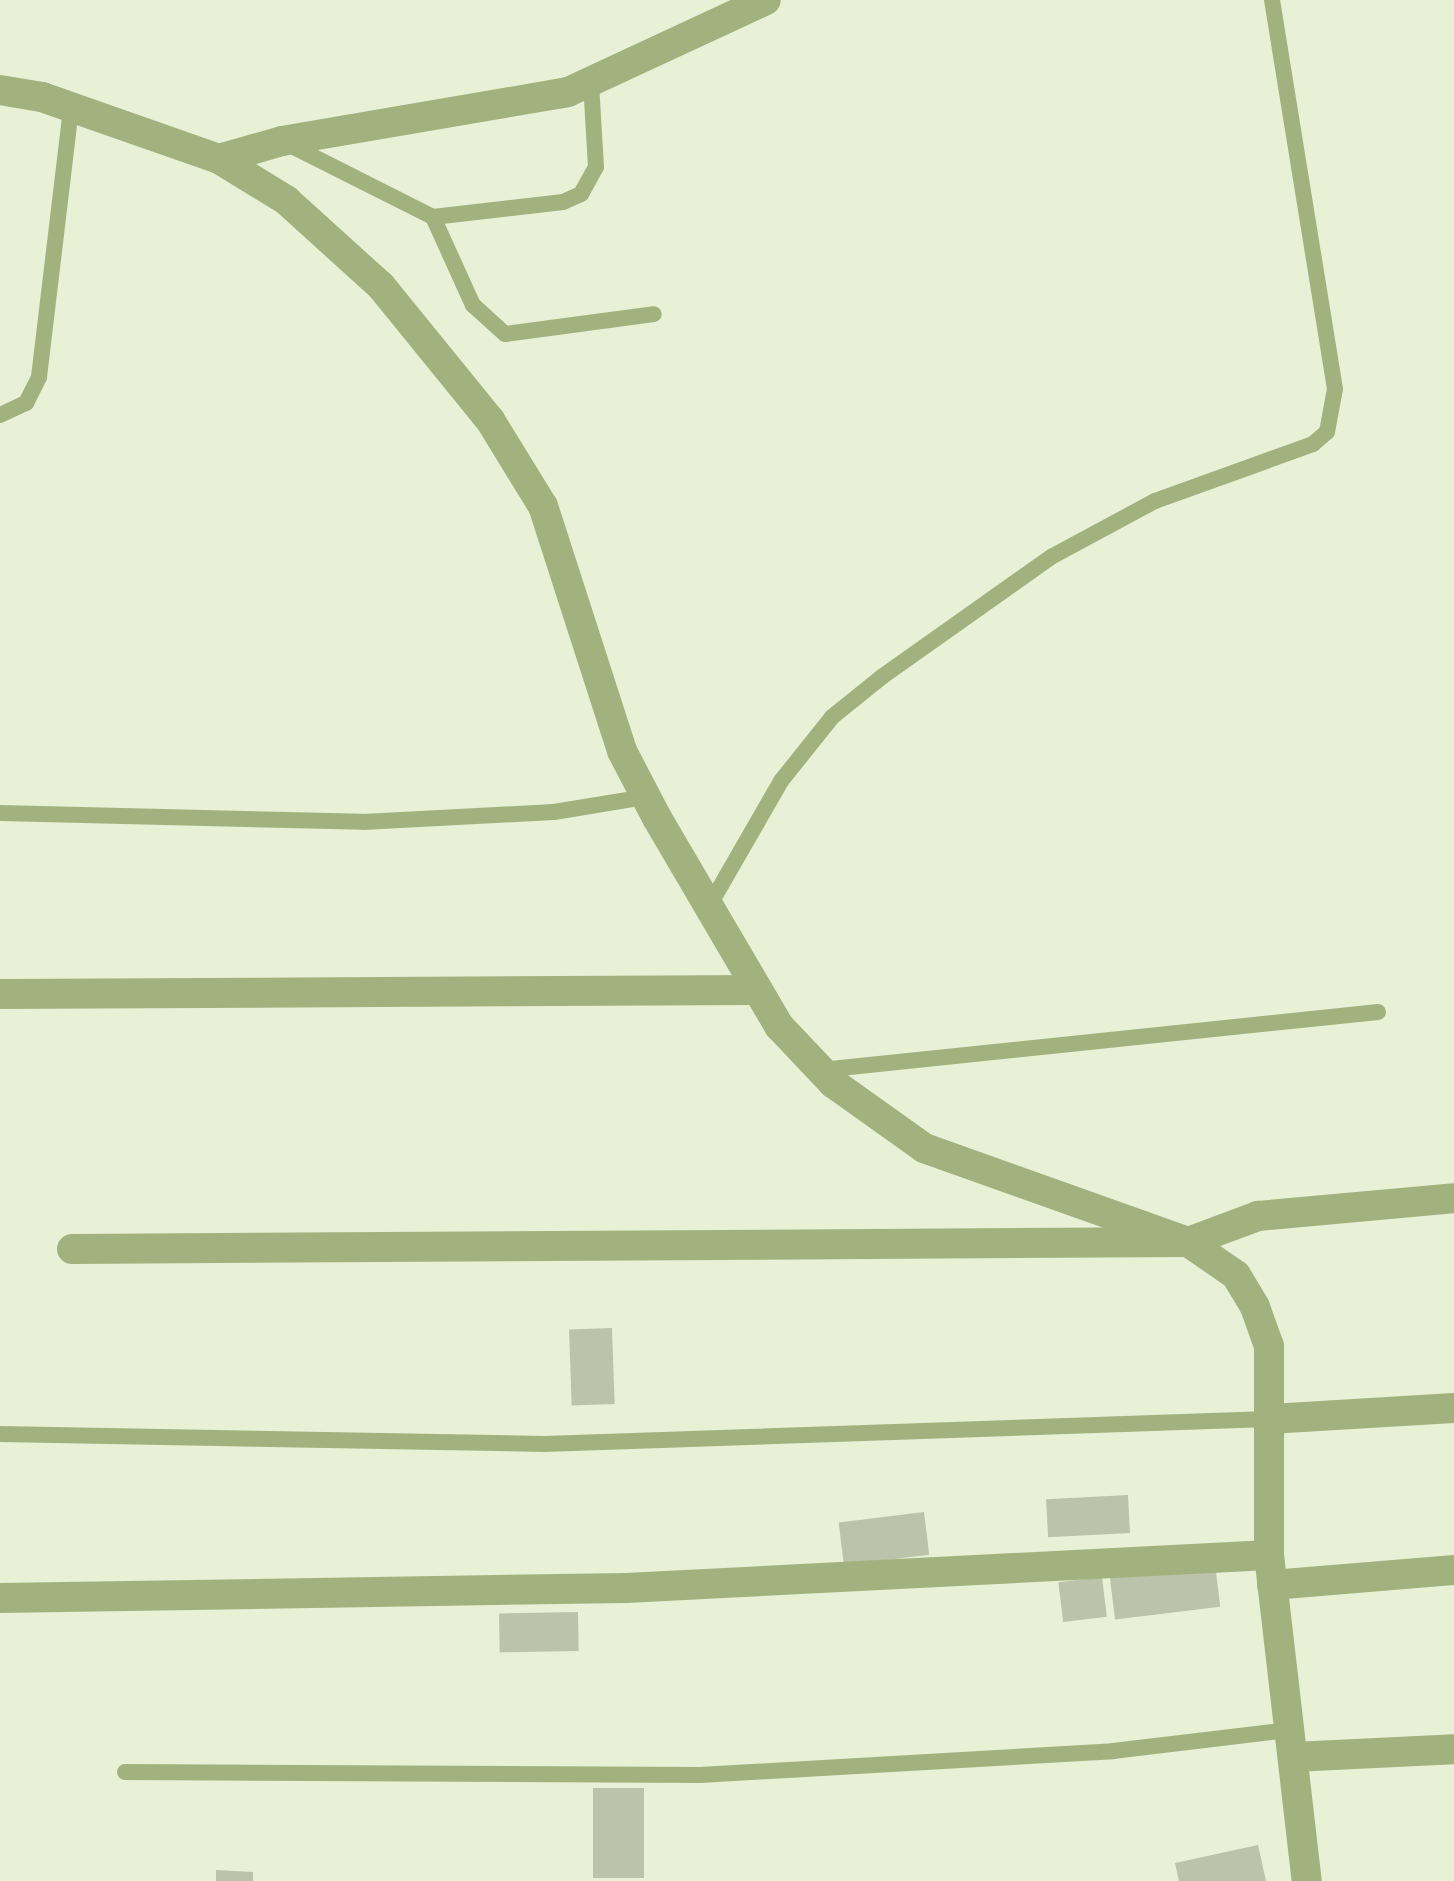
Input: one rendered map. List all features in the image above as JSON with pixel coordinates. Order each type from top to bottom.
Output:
[{"type":"street","points":[[219,159],[282,141],[568,92],[766,0]]},
{"type":"street","points":[[0,90],[71,108],[219,159],[286,200],[381,286],[490,420],[543,506],[622,751],[708,908],[779,1026],[821,1070],[924,1148],[1188,1242],[1236,1275],[1255,1307],[1269,1346],[1269,1555],[1307,1881]]},
{"type":"street","points":[[0,994],[757,990]]},
{"type":"street","points":[[72,1249],[1188,1242],[1258,1216],[1454,1198]]},
{"type":"street","points":[[1269,1419],[1454,1408]]},
{"type":"street","points":[[0,1598],[626,1588],[1269,1555]]},
{"type":"street","points":[[1272,1585],[1454,1570]]},
{"type":"street","points":[[1291,1744],[1454,1749]]},
{"type":"lane","points":[[708,908],[781,781],[832,717],[883,676],[1051,557],[1155,501],[1313,444],[1327,432],[1335,389],[1272,0]]},
{"type":"lane","points":[[282,141],[433,217],[563,202],[581,194],[596,167],[591,82]]},
{"type":"lane","points":[[0,415],[26,403],[39,377],[71,108]]},
{"type":"lane","points":[[433,217],[473,305],[505,334],[654,314]]},
{"type":"lane","points":[[0,813],[363,822],[554,812],[646,797]]},
{"type":"lane","points":[[821,1070],[1378,1012]]},
{"type":"lane","points":[[0,1434],[544,1444],[1269,1419]]},
{"type":"lane","points":[[125,1772],[700,1775],[1291,1744]]},
{"type":"building","points":[[612,1328],[615,1404],[572,1405],[569,1330]]},
{"type":"building","points":[[1128,1495],[1130,1533],[1048,1537],[1046,1499]]},
{"type":"building","points":[[924,1512],[929,1555],[844,1565],[839,1522]]},
{"type":"building","points":[[1215,1564],[1220,1607],[1115,1620],[1110,1577]]},
{"type":"building","points":[[1102,1577],[1107,1617],[1063,1622],[1058,1582]]},
{"type":"building","points":[[578,1612],[579,1651],[500,1652],[499,1613]]},
{"type":"building","points":[[593,1788],[644,1788],[644,1878],[593,1878]]},
{"type":"building","points":[[1258,1845],[1266,1881],[1179,1881],[1175,1863]]},
{"type":"building","points":[[216,1870],[253,1872],[253,1881],[216,1881]]}]
